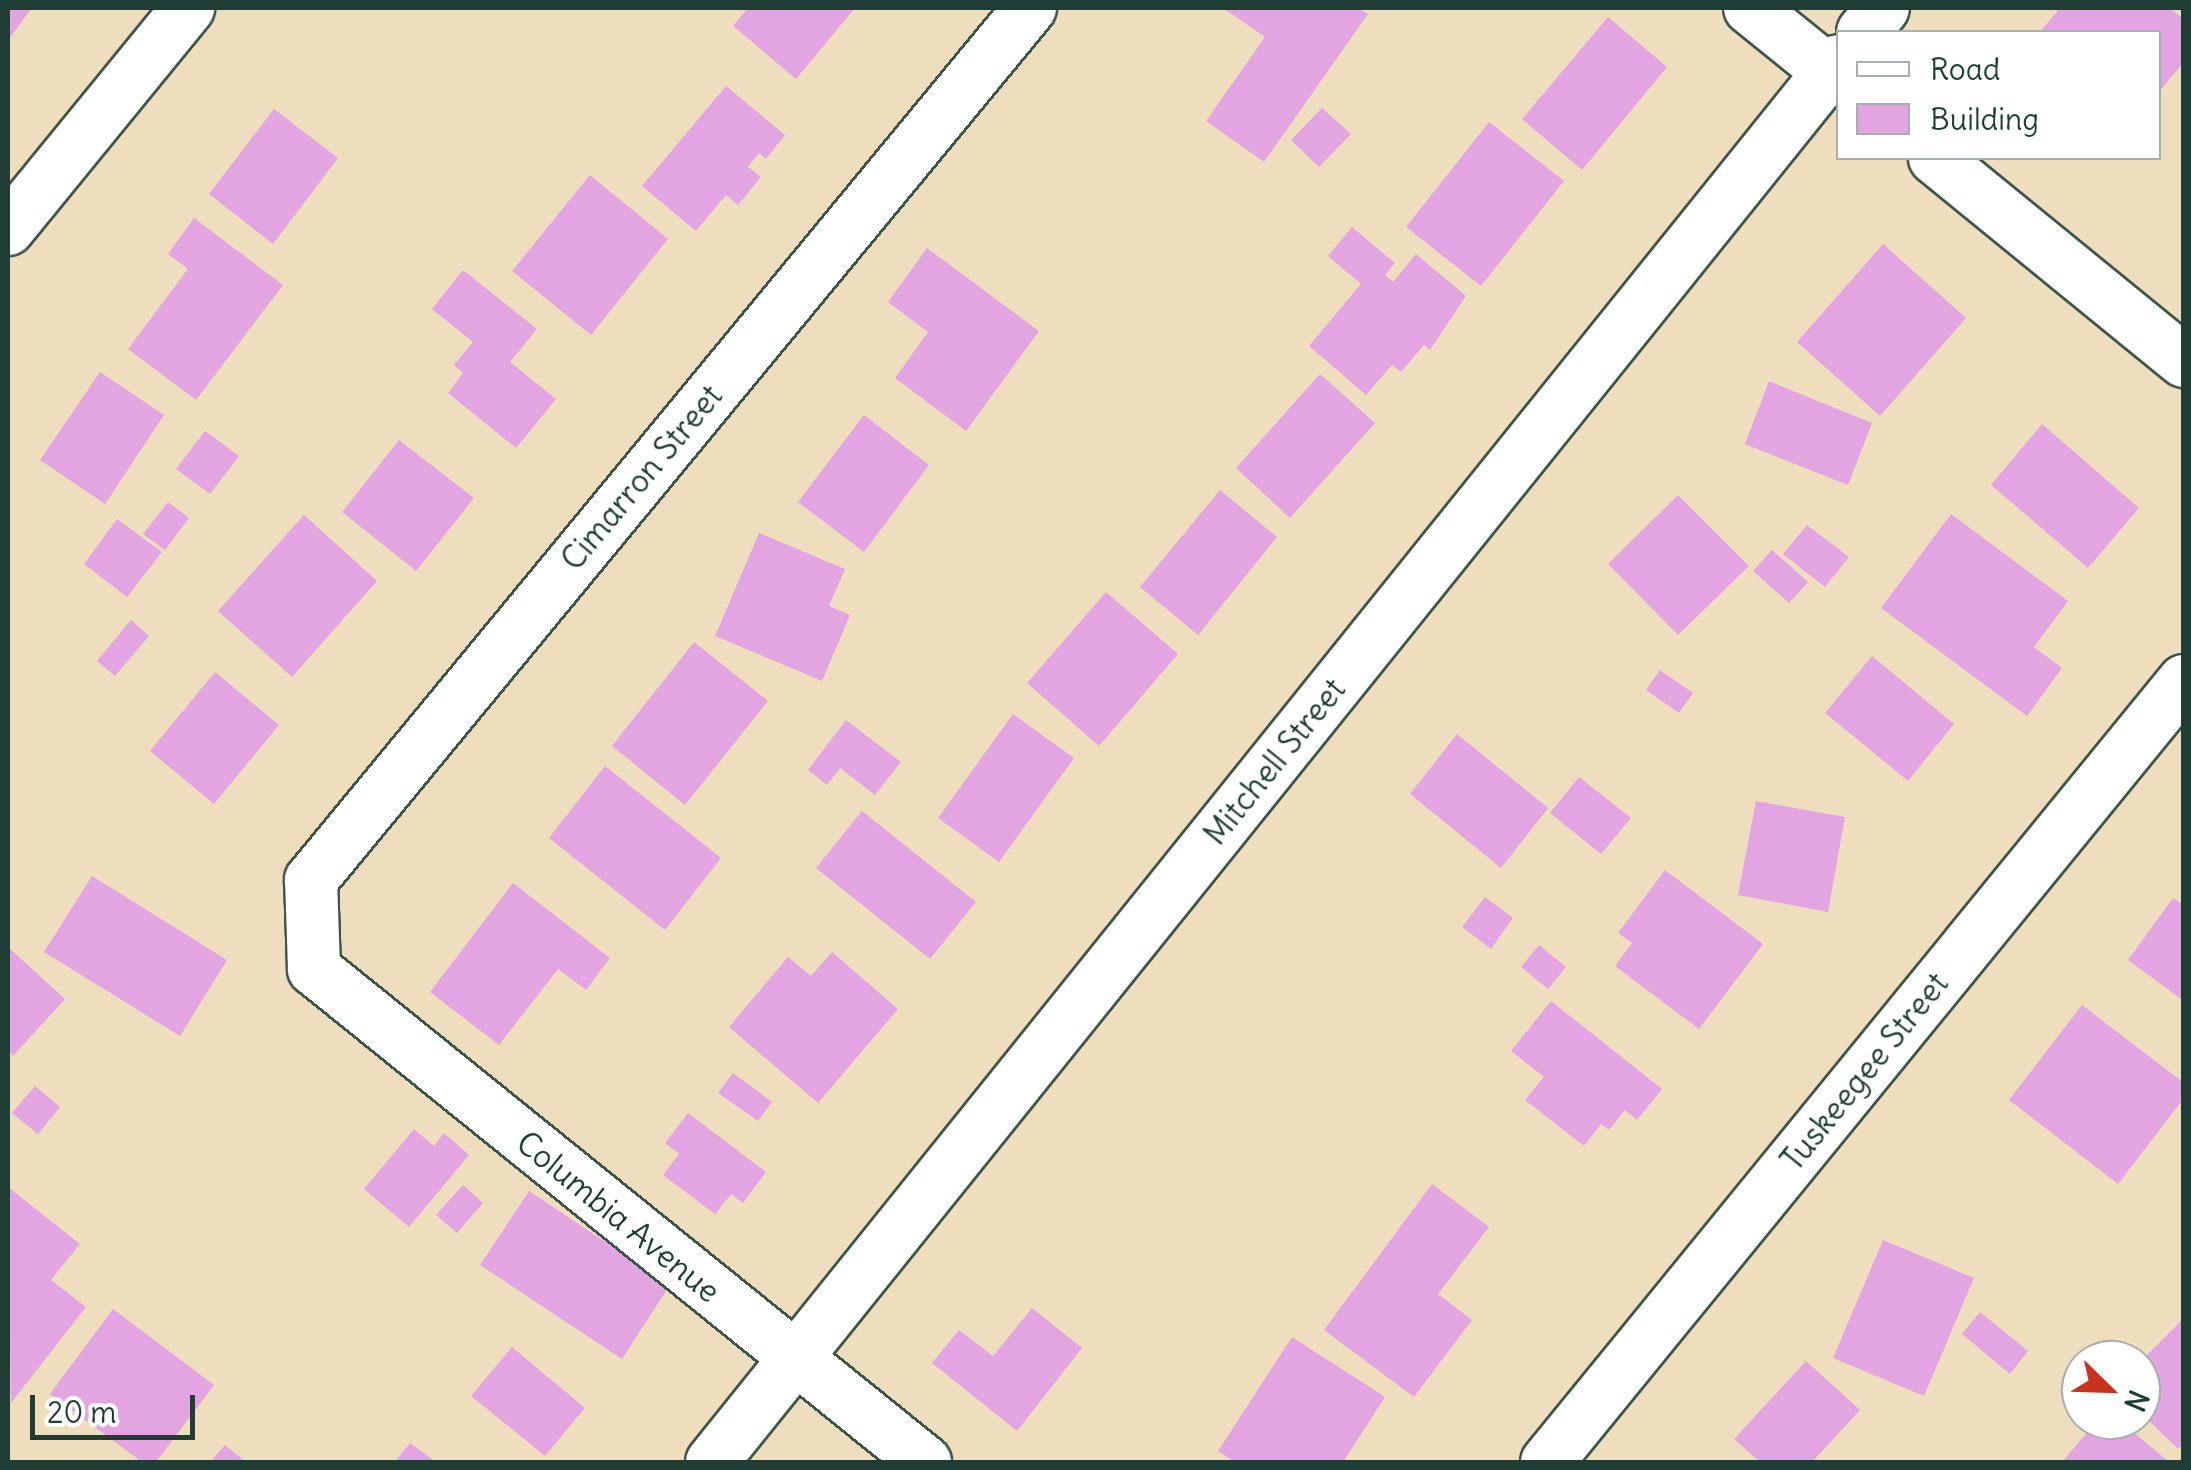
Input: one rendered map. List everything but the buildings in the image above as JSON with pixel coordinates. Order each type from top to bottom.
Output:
[{"type":"street","points":[[8,229],[188,8]]},
{"type":"street","name":"Cimarron Street","points":[[314,969],[311,880],[1030,8]]},
{"type":"street","points":[[1750,8],[1836,58]]},
{"type":"street","name":"Mitchell Street","points":[[1866,30],[1883,8]]},
{"type":"street","name":"Mitchell Street","points":[[712,1462],[1836,68]]},
{"type":"street","points":[[1937,160],[2184,361]]},
{"type":"street","name":"Tuskeegee Street","points":[[1547,1462],[2184,680]]},
{"type":"street","name":"Columbia Avenue","points":[[314,969],[793,1360],[925,1462]]}]
